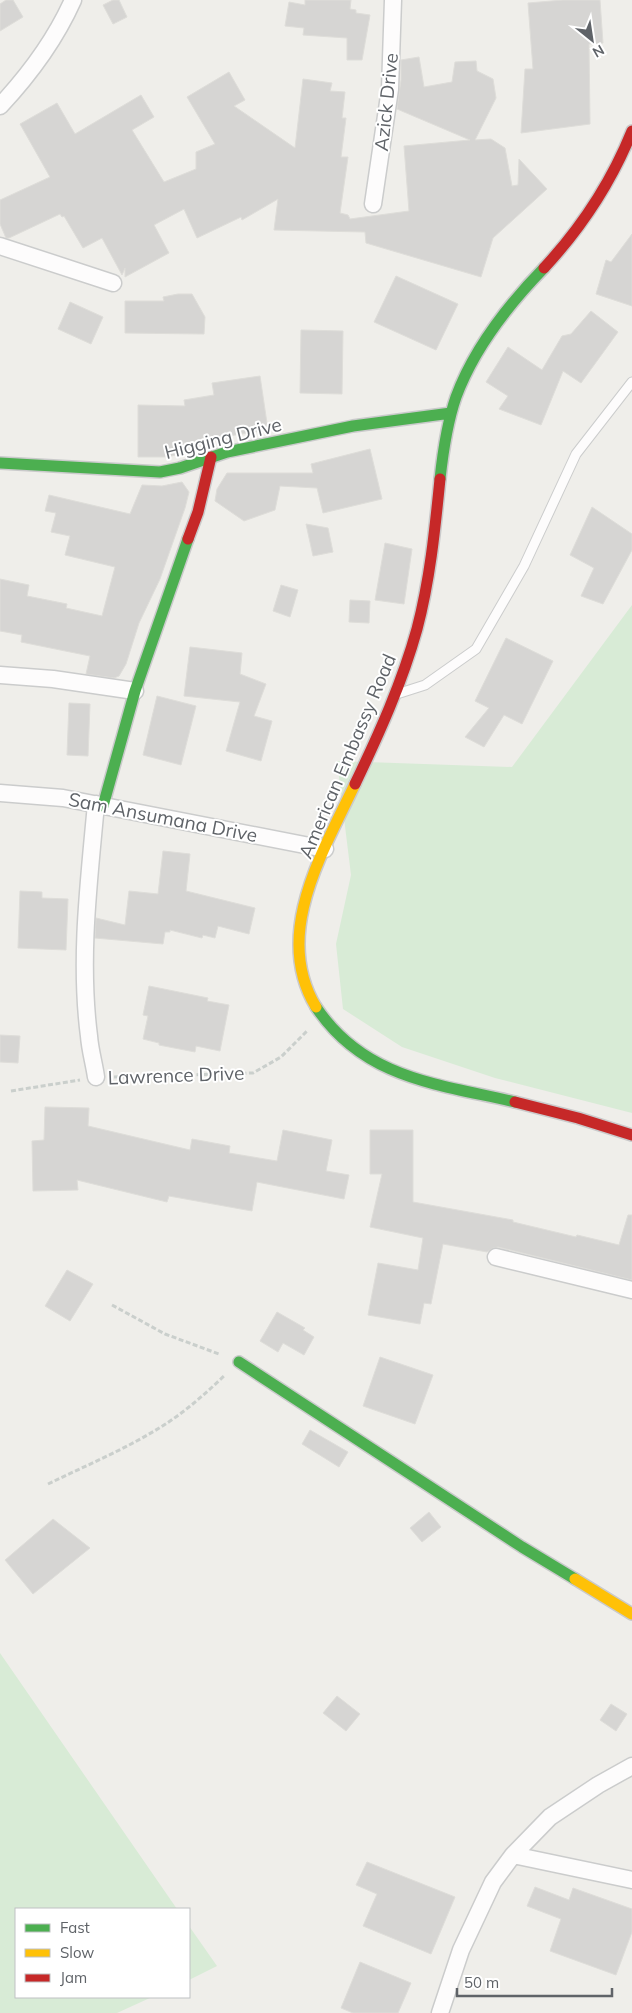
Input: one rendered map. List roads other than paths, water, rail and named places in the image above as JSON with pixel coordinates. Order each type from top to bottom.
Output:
[{"type":"street","points":[[0,106],[16,89],[63,22],[73,0]]},
{"type":"street","name":"Azick Drive","points":[[373,204],[390,89],[393,0]]},
{"type":"street","name":"American Embassy Road","points":[[632,131],[619,164],[604,192],[581,226],[501,317],[461,384],[452,413],[442,468],[427,584],[412,645],[395,694],[325,849],[303,907],[298,937],[301,976],[308,994],[322,1016],[342,1040],[359,1054],[380,1066],[437,1083],[582,1119],[632,1135]]},
{"type":"street","points":[[0,246],[113,283]]},
{"type":"street","name":"Higging Drive","points":[[0,463],[160,472],[189,467],[211,457],[235,450],[354,426],[452,413]]},
{"type":"street","points":[[96,1077],[89,1036],[85,971],[86,920],[99,805],[135,691],[198,512],[211,457]]},
{"type":"street","points":[[0,675],[53,679],[135,691]]},
{"type":"street","name":"Sam Ansumana Drive","points":[[0,792],[63,798],[325,849]]},
{"type":"street","points":[[496,1256],[632,1290]]},
{"type":"street","points":[[239,1362],[522,1547],[632,1614]]},
{"type":"street","points":[[440,2013],[461,1950],[493,1882],[513,1855],[550,1817],[598,1785],[632,1766]]},
{"type":"street","points":[[513,1855],[632,1880]]},
{"type":"lane","points":[[395,694],[425,685],[476,649],[524,566],[576,454],[632,382]]}]
